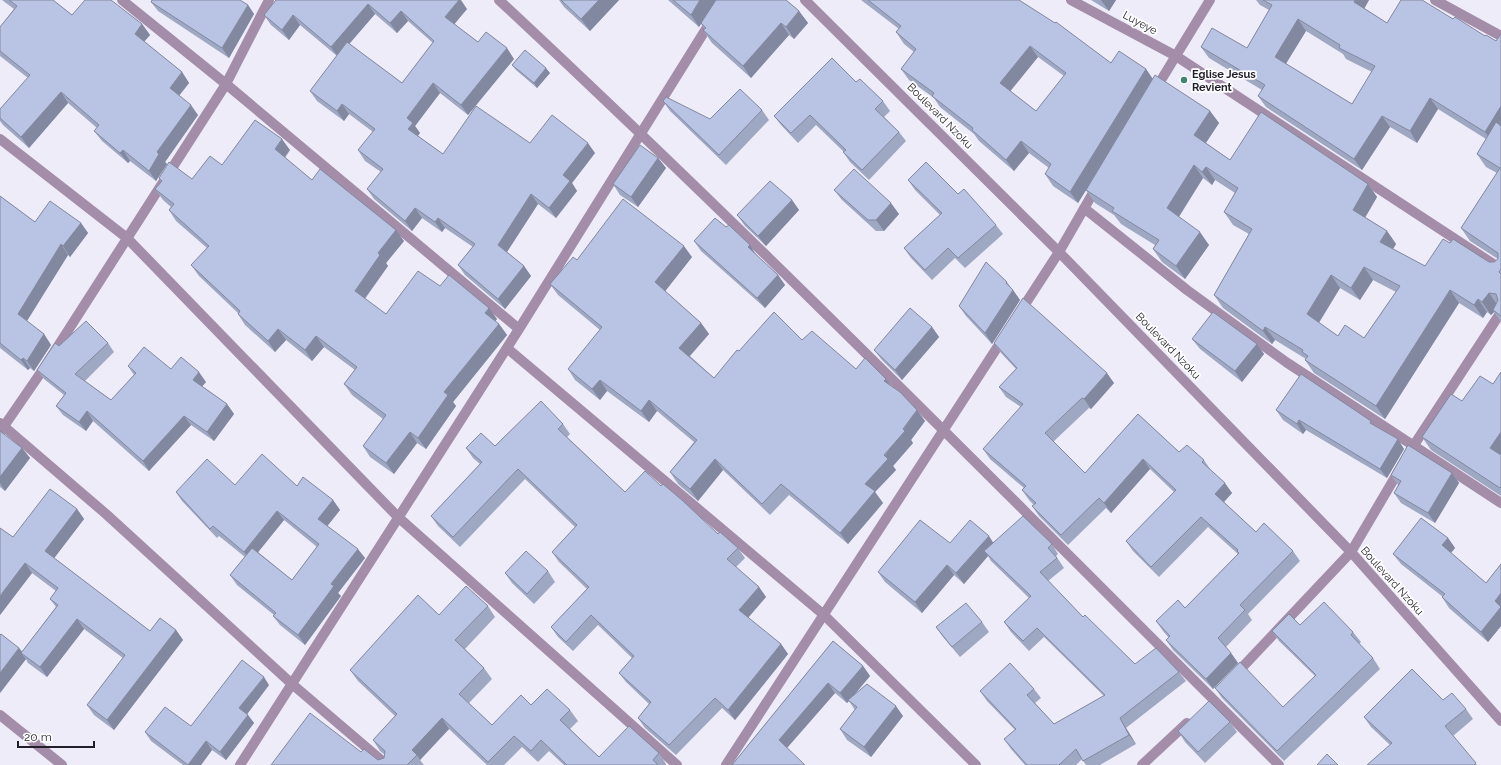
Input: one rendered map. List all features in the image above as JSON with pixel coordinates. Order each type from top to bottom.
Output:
[{"type":"street","points":[[122,0],[226,84],[519,330]]},
{"type":"street","points":[[269,0],[226,84],[44,368],[1,427],[106,514],[292,684],[387,765]]},
{"type":"street","points":[[499,0],[640,134],[943,430],[1280,765]]},
{"type":"street","points":[[240,765],[519,330],[724,0]]},
{"type":"street","name":"Boulevard Nzoku","points":[[805,0],[1059,252],[1351,552],[1501,721]]},
{"type":"street","name":"Luyeye","points":[[1071,0],[1176,56],[1501,269]]},
{"type":"street","points":[[1148,102],[1210,0]]},
{"type":"street","points":[[1435,0],[1501,36]]},
{"type":"street","points":[[0,139],[127,238],[398,517],[677,765]]},
{"type":"street","points":[[1016,318],[1059,252],[1104,175]]},
{"type":"street","points":[[1084,208],[1187,290],[1274,353],[1501,503]]},
{"type":"street","points":[[1229,682],[1351,552],[1414,445],[1501,312]]},
{"type":"street","points":[[726,765],[1008,331]]},
{"type":"street","points":[[507,348],[824,614],[976,765]]},
{"type":"street","points":[[1142,765],[1196,714]]},
{"type":"street","points":[[0,715],[62,765]]},
{"type":"building","points":[[9,0],[53,0],[72,15],[85,0],[111,0],[142,24],[135,34],[182,72],[170,88],[191,105],[157,152],[159,154],[149,171],[123,150],[120,153],[94,131],[99,125],[61,92],[21,137],[0,118],[0,109],[30,75],[0,51],[0,27],[17,6]]},
{"type":"building","points":[[152,0],[240,0],[248,5],[222,48],[151,2]]},
{"type":"building","points":[[276,0],[459,0],[445,17],[478,42],[486,32],[507,48],[461,105],[433,83],[407,118],[413,123],[408,129],[443,154],[476,106],[530,143],[552,115],[588,143],[563,175],[570,181],[549,208],[531,194],[498,245],[524,266],[498,299],[458,265],[475,244],[438,218],[435,222],[415,208],[405,221],[367,189],[383,169],[358,150],[375,129],[342,104],[337,111],[310,91],[347,42],[402,83],[434,41],[401,11],[390,23],[368,4],[331,47],[293,15],[282,30],[264,15]]},
{"type":"building","points":[[561,0],[599,0],[581,19]]},
{"type":"building","points":[[673,0],[700,0],[691,15]]},
{"type":"building","points":[[716,0],[786,0],[799,11],[786,27],[781,23],[743,66],[703,30],[706,28],[701,23]]},
{"type":"building","points":[[868,0],[1019,0],[1055,23],[1056,22],[1111,63],[1119,51],[1146,69],[1070,192],[1045,174],[1051,164],[1021,141],[1006,160],[972,130],[973,128],[932,96],[934,93],[901,69],[916,49],[896,32],[901,26]],"holes":[[[1030,46],[1066,73],[1036,111],[1000,83]]]},
{"type":"building","points":[[1263,0],[1355,0],[1354,2],[1387,23],[1401,0],[1422,0],[1453,19],[1455,17],[1485,36],[1486,35],[1496,41],[1501,34],[1501,106],[1485,132],[1430,98],[1410,131],[1382,116],[1354,159],[1258,96],[1265,85],[1201,47],[1212,28],[1247,48],[1272,5]],"holes":[[[1298,19],[1340,45],[1339,48],[1375,66],[1352,104],[1275,57]]]},
{"type":"building","points":[[525,50],[546,68],[534,83],[512,65]]},
{"type":"building","points":[[832,58],[856,82],[860,79],[883,101],[875,109],[899,132],[862,170],[843,152],[846,150],[810,115],[791,133],[774,116]]},
{"type":"building","points":[[1155,75],[1210,111],[1194,135],[1230,160],[1261,112],[1368,184],[1353,210],[1387,231],[1380,242],[1425,266],[1443,239],[1450,243],[1453,239],[1489,262],[1494,262],[1498,259],[1498,253],[1461,228],[1500,168],[1477,154],[1496,122],[1501,126],[1501,269],[1499,272],[1501,274],[1501,316],[1493,310],[1498,300],[1496,294],[1489,293],[1482,302],[1478,299],[1474,305],[1450,290],[1376,406],[1305,360],[1308,356],[1302,352],[1303,350],[1265,327],[1263,331],[1214,295],[1252,229],[1224,212],[1238,188],[1206,167],[1202,172],[1194,165],[1167,208],[1200,232],[1176,266],[1153,249],[1159,240],[1112,211],[1114,208],[1086,190]],"holes":[[[1364,267],[1400,286],[1364,338],[1345,325],[1338,336],[1307,314],[1331,275],[1351,288]]]},
{"type":"building","points":[[740,89],[762,110],[719,155],[663,101],[666,97],[710,119]]},
{"type":"building","points":[[255,120],[282,139],[275,149],[312,180],[320,169],[396,230],[378,253],[380,255],[355,291],[386,314],[418,271],[440,286],[449,275],[489,308],[485,313],[499,324],[444,392],[448,395],[418,438],[410,432],[386,463],[363,446],[386,415],[344,384],[357,367],[316,336],[305,350],[278,329],[268,341],[238,314],[240,311],[191,265],[209,246],[169,210],[174,204],[155,189],[162,181],[159,178],[169,162],[192,179],[210,156],[222,165]]},
{"type":"building","points":[[640,145],[658,158],[631,197],[613,184]]},
{"type":"building","points":[[926,162],[958,194],[964,189],[996,225],[958,258],[948,248],[925,270],[904,248],[942,213],[908,180]]},
{"type":"building","points":[[854,169],[891,203],[876,220],[868,220],[834,190]]},
{"type":"building","points":[[770,181],[792,200],[758,236],[737,215]]},
{"type":"building","points":[[0,196],[35,222],[50,201],[81,223],[63,246],[61,244],[18,314],[44,334],[27,361],[23,358],[21,360],[0,343]]},
{"type":"building","points":[[623,199],[684,246],[655,282],[701,323],[679,348],[714,378],[737,350],[739,351],[774,312],[802,340],[812,331],[856,369],[865,358],[886,379],[884,381],[900,392],[917,410],[903,429],[905,431],[884,455],[888,459],[865,484],[875,491],[840,533],[781,484],[762,504],[715,459],[690,489],[670,472],[697,440],[649,400],[641,411],[600,380],[592,389],[568,369],[602,327],[550,284],[573,257],[577,260]]},
{"type":"building","points":[[715,218],[726,227],[729,225],[750,245],[748,247],[778,275],[757,298],[694,241]]},
{"type":"building","points":[[986,262],[1007,282],[1006,283],[1013,290],[985,333],[959,306]]},
{"type":"building","points":[[1023,298],[1107,373],[1084,399],[1082,398],[1045,433],[1085,473],[1138,414],[1179,452],[1187,445],[1204,460],[1202,462],[1225,483],[1215,494],[1256,532],[1264,523],[1293,551],[1240,605],[1245,610],[1218,638],[1231,653],[1206,679],[1166,640],[1170,636],[1156,621],[1178,600],[1185,608],[1239,553],[1237,551],[1238,550],[1201,517],[1151,567],[1126,541],[1176,490],[1143,459],[1104,503],[1099,498],[1061,535],[1032,506],[1036,503],[1022,490],[1026,486],[983,449],[1023,404],[999,387],[1017,368],[994,343]]},
{"type":"building","points":[[910,308],[932,327],[895,370],[874,350]]},
{"type":"building","points":[[1213,312],[1257,344],[1235,371],[1192,339]]},
{"type":"building","points":[[86,321],[108,343],[75,374],[111,400],[136,373],[128,366],[144,347],[171,369],[181,357],[199,372],[193,380],[227,404],[207,432],[184,416],[143,461],[87,411],[79,422],[56,406],[66,393],[37,370],[55,343],[59,346]]},
{"type":"building","points":[[1501,372],[1501,432],[1490,448],[1501,455],[1500,488],[1422,437],[1451,394],[1462,401],[1480,376],[1493,384]]},
{"type":"building","points":[[1301,374],[1371,421],[1370,423],[1398,439],[1380,469],[1299,420],[1297,424],[1276,410]]},
{"type":"building","points":[[541,401],[563,424],[558,429],[625,492],[645,471],[661,486],[663,484],[683,501],[718,534],[720,532],[738,548],[727,559],[759,587],[739,610],[781,644],[728,710],[715,698],[669,745],[638,718],[651,702],[619,673],[634,656],[591,615],[566,642],[551,627],[589,587],[552,552],[577,525],[518,469],[453,537],[431,516],[482,462],[466,448],[481,433],[495,446]]},
{"type":"building","points":[[0,431],[22,448],[0,477]]},
{"type":"building","points":[[1408,445],[1452,473],[1428,513],[1394,493],[1401,481],[1391,475]]},
{"type":"building","points":[[262,454],[297,486],[303,477],[333,500],[318,519],[358,549],[331,584],[334,586],[298,635],[273,616],[276,613],[230,575],[252,548],[292,580],[319,544],[277,511],[244,552],[213,526],[210,529],[176,492],[207,459],[235,485]]},
{"type":"building","points":[[50,489],[77,509],[45,551],[150,631],[160,618],[176,630],[107,720],[87,705],[125,655],[77,619],[40,667],[21,653],[58,605],[50,599],[58,588],[25,563],[0,596],[0,528],[13,537]]},
{"type":"building","points":[[1023,516],[1052,544],[1048,548],[1057,558],[1040,572],[1083,617],[1085,615],[1135,664],[1156,648],[1179,672],[1120,718],[1129,735],[1083,761],[1076,749],[1059,765],[1027,765],[1004,739],[1016,729],[980,691],[1010,663],[1034,689],[1027,695],[1054,724],[1105,695],[1037,628],[1023,641],[1004,622],[1031,596],[984,551]]},
{"type":"building","points":[[1421,518],[1448,538],[1442,545],[1486,583],[1501,564],[1501,593],[1495,601],[1501,607],[1481,632],[1442,597],[1445,594],[1393,554]]},
{"type":"building","points":[[920,520],[950,543],[970,520],[989,536],[956,573],[947,565],[915,602],[878,572]]},
{"type":"building","points":[[526,551],[548,571],[527,594],[505,573]]},
{"type":"building","points":[[466,586],[488,606],[455,640],[484,668],[459,694],[492,725],[521,695],[531,705],[547,689],[570,710],[560,720],[599,757],[629,726],[659,753],[653,760],[658,765],[567,765],[541,740],[531,751],[514,736],[488,762],[442,718],[412,750],[417,755],[407,765],[271,765],[310,713],[361,752],[364,749],[378,760],[384,758],[385,751],[373,740],[397,714],[350,670],[418,595],[439,615]]},
{"type":"building","points":[[1324,602],[1353,632],[1351,635],[1373,658],[1277,751],[1215,688],[1240,662],[1283,707],[1316,675],[1272,631],[1289,614],[1300,625]]},
{"type":"building","points":[[966,603],[982,622],[952,647],[936,627]]},
{"type":"building","points":[[1,634],[19,648],[0,673],[0,635]]},
{"type":"building","points":[[833,641],[863,666],[840,693],[828,683],[779,740],[805,765],[732,765]]},
{"type":"building","points":[[242,660],[264,677],[239,708],[248,715],[220,752],[206,741],[188,765],[145,732],[165,707],[191,726]]},
{"type":"building","points":[[1412,669],[1443,700],[1452,693],[1466,709],[1445,726],[1476,763],[1474,765],[1367,765],[1392,743],[1364,717]]},
{"type":"building","points":[[867,684],[896,706],[864,747],[840,729],[857,707],[848,700]]},
{"type":"building","points":[[1209,701],[1230,722],[1198,752],[1178,731]]},
{"type":"building","points":[[1327,754],[1338,765],[1317,765]]},
{"type":"place","name":"Eglise Jesus Revient","points":[[1184,80]]}]
